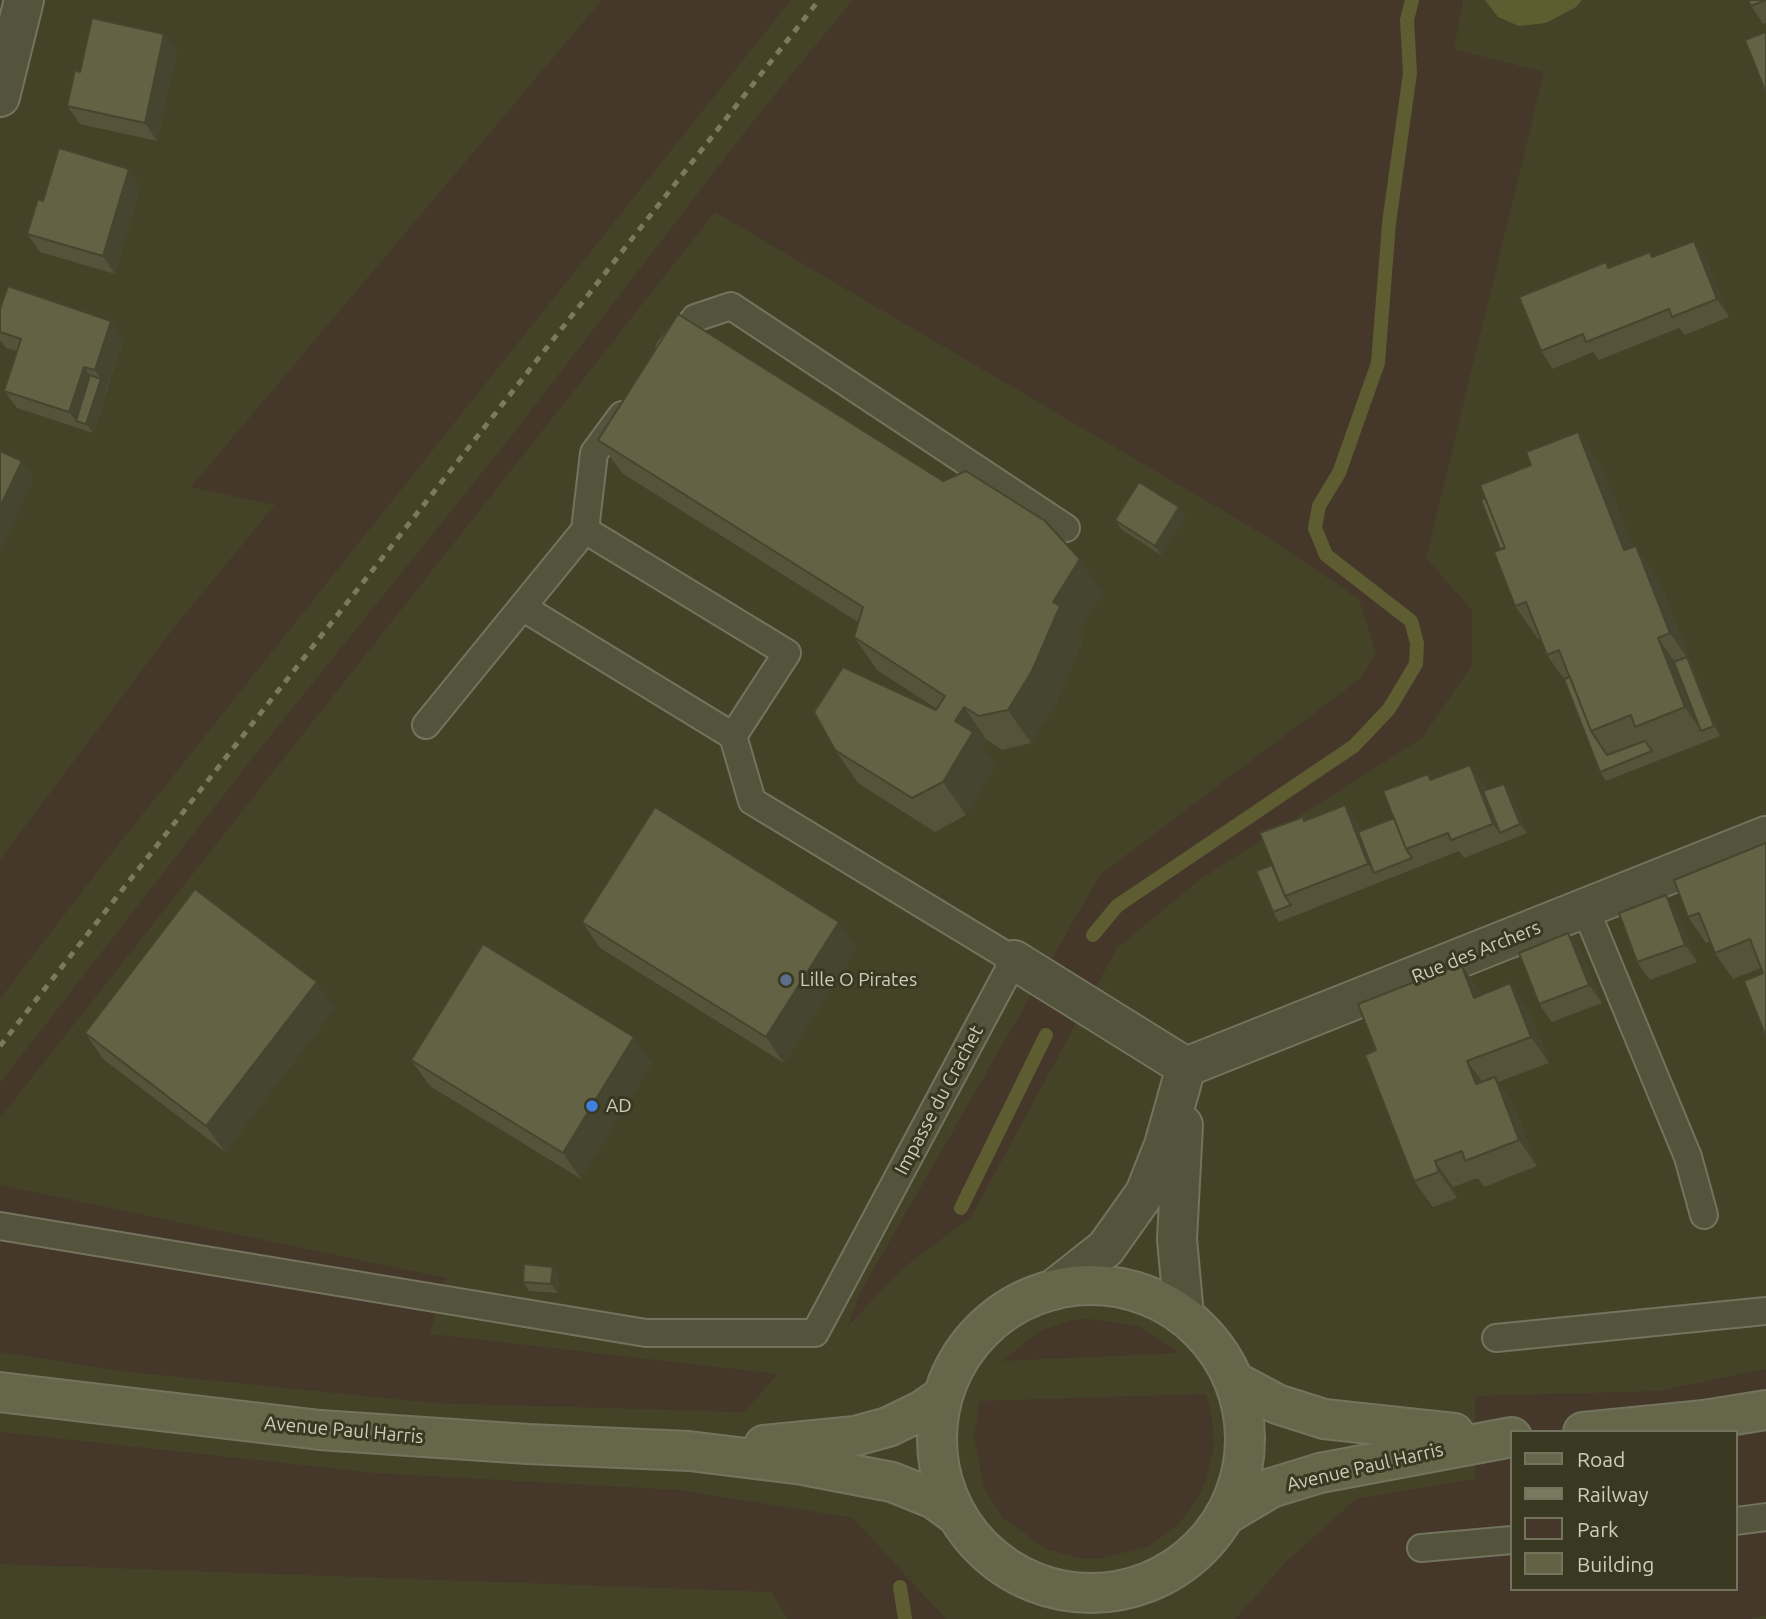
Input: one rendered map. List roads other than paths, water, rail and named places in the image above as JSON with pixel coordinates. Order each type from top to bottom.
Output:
[{"type":"main road","name":"Avenue Paul Harris","points":[[1083,1285],[1114,1286],[1151,1297],[1184,1316],[1218,1352],[1234,1381],[1243,1411],[1244,1458],[1237,1488],[1224,1516],[1199,1548],[1168,1572],[1124,1589],[1093,1593],[1046,1587],[1005,1568],[973,1539],[956,1515],[944,1486],[937,1456],[937,1426],[943,1396],[959,1359],[984,1328],[1009,1308],[1053,1290],[1083,1285]]},
{"type":"main road","name":"Avenue Paul Harris","points":[[1234,1381],[1277,1404],[1324,1419],[1384,1428],[1510,1437]]},
{"type":"main road","name":"Avenue Paul Harris","points":[[0,1392],[320,1430],[504,1443],[689,1451],[803,1465],[892,1482],[934,1499],[956,1515]]},
{"type":"main road","name":"Avenue Paul Harris","points":[[689,1451],[855,1436],[888,1427],[921,1411],[943,1396]]},
{"type":"main road","points":[[1603,1430],[1704,1420],[1766,1410]]},
{"type":"main road","name":"Avenue Paul Harris","points":[[1224,1516],[1271,1489],[1321,1473],[1510,1437]]},
{"type":"street","points":[[0,97],[24,0]]},
{"type":"street","name":"Rue des Archers","points":[[1186,1067],[1766,836]]},
{"type":"street","points":[[1014,960],[1186,1067]]},
{"type":"street","points":[[1053,1290],[1106,1248],[1145,1193],[1164,1144],[1186,1067]]},
{"type":"street","points":[[1184,1316],[1177,1239],[1186,1067]]},
{"type":"lane","points":[[426,725],[585,530],[594,453],[695,318],[731,306],[1066,528]]},
{"type":"lane","points":[[585,530],[787,653],[733,736]]},
{"type":"lane","points":[[522,607],[733,736],[752,801],[1014,960]]},
{"type":"lane","points":[[1585,908],[1688,1157],[1704,1215]]},
{"type":"lane","name":"Impasse du Crachet","points":[[0,1226],[646,1333],[816,1333],[1014,960]]},
{"type":"lane","points":[[1496,1338],[1766,1311]]},
{"type":"lane","points":[[1738,1521],[1766,1517]]},
{"type":"lane","points":[[1422,1548],[1510,1540]]},
{"type":"waterway","points":[[1093,935],[1117,906],[1354,746],[1389,709],[1416,664],[1417,643],[1411,621],[1326,555],[1315,528],[1319,506],[1339,473],[1378,363],[1389,223],[1410,73],[1407,20],[1412,0]]},
{"type":"waterway","points":[[961,1208],[1046,1035]]},
{"type":"waterway","points":[[900,1587],[905,1619]]},
{"type":"railway","points":[[0,1046],[819,0]]},
{"type":"place","name":"Lille O Pirates","points":[[786,980]]},
{"type":"place","name":"AD","points":[[592,1106]]}]
